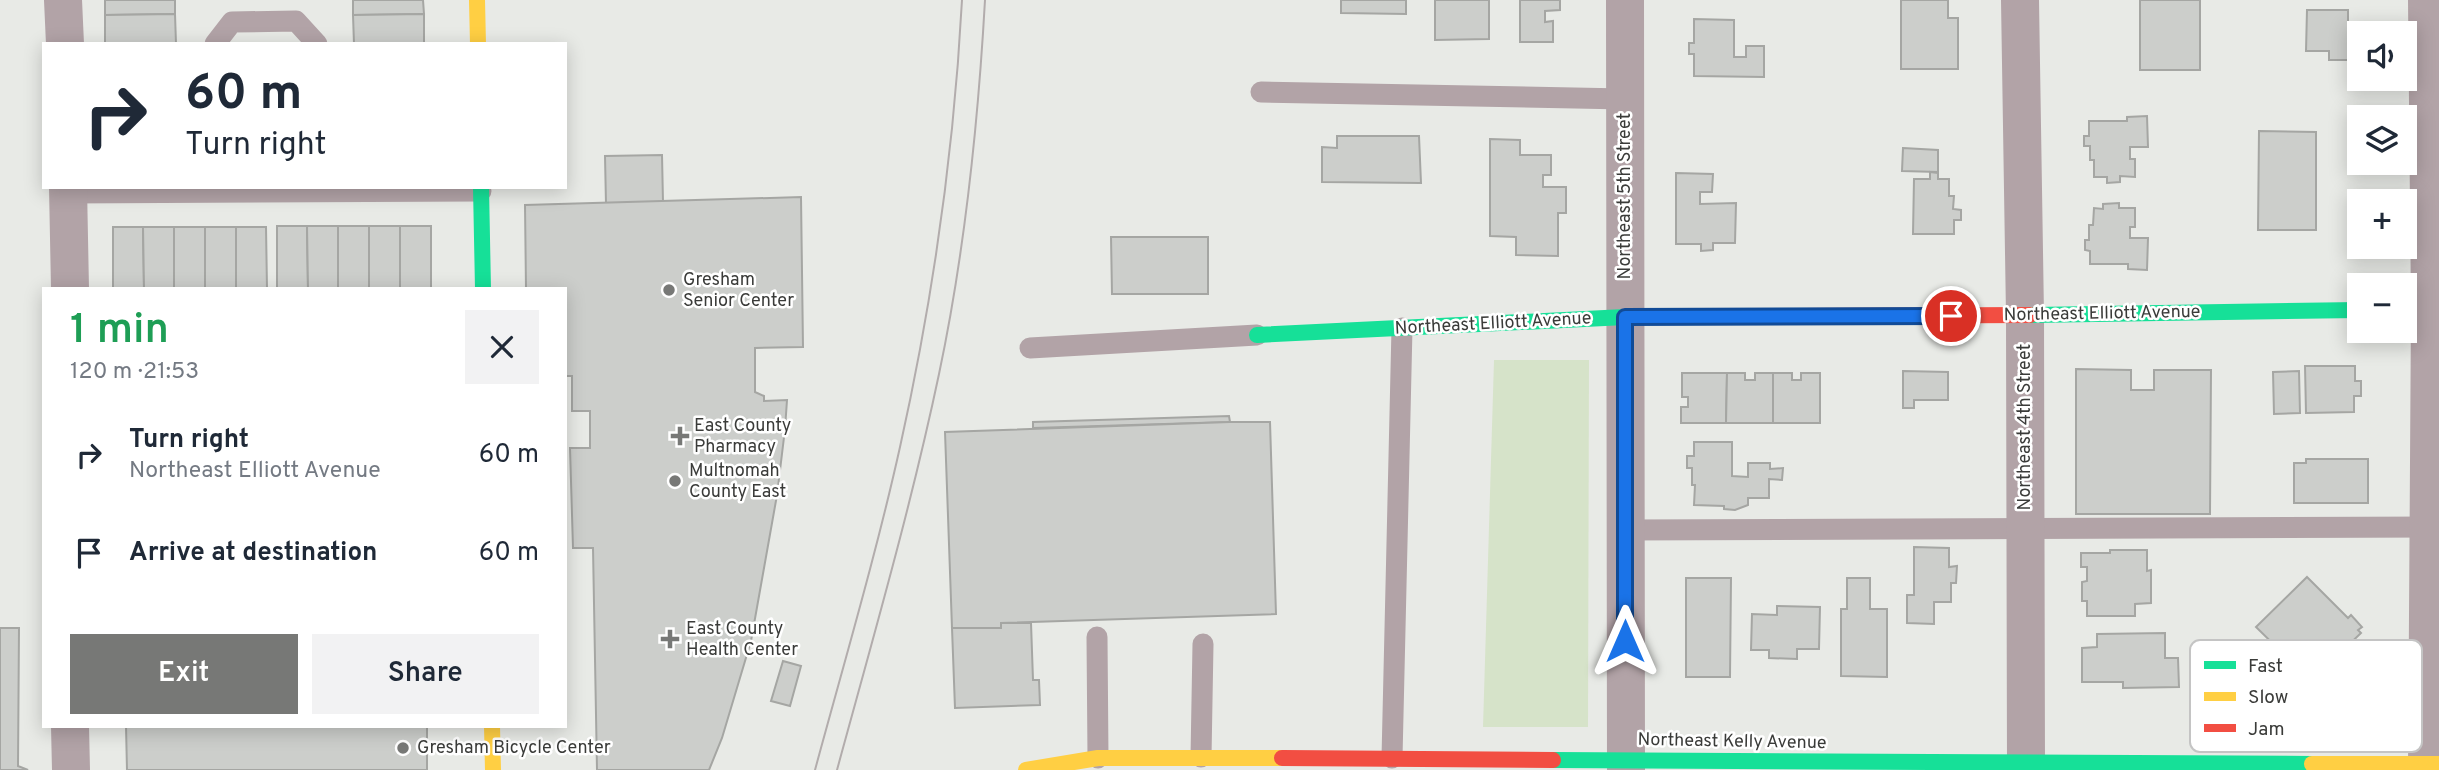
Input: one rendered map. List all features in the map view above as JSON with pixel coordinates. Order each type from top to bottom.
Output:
[{"type":"street","points":[[64,0],[65,42]]},
{"type":"street","points":[[477,0],[478,42]]},
{"type":"street","name":"Northeast 5th Street","points":[[1625,0],[1626,765]]},
{"type":"street","name":"Northeast 4th Street","points":[[2020,0],[2025,315],[2026,767]]},
{"type":"street","points":[[2427,0],[2433,105],[2424,309],[2434,527],[2431,766]]},
{"type":"street","points":[[481,189],[483,287]]},
{"type":"street","points":[[68,190],[70,287]]},
{"type":"street","name":"Northeast Elliott Avenue","points":[[1257,335],[1625,317],[2347,310]]},
{"type":"street","points":[[70,728],[71,770]]},
{"type":"street","points":[[492,728],[493,770]]},
{"type":"street","name":"Northeast Kelly Avenue","points":[[1026,770],[1098,758],[1201,757],[1392,758],[1626,765],[2431,766]]},
{"type":"lane","points":[[217,42],[232,22],[296,21],[315,42]]},
{"type":"lane","points":[[1261,92],[1625,99]]},
{"type":"lane","points":[[68,190],[481,189]]},
{"type":"lane","points":[[1392,758],[1402,328]]},
{"type":"lane","points":[[1030,348],[1257,335]]},
{"type":"lane","points":[[1625,530],[2434,527]]},
{"type":"lane","points":[[1097,637],[1098,758]]},
{"type":"lane","points":[[1201,757],[1203,644]]},
{"type":"green space","points":[[1494,360],[1589,360],[1588,727],[1483,727]]},
{"type":"building","points":[[105,0],[175,0],[175,14],[105,15]]},
{"type":"building","points":[[353,0],[423,0],[424,14],[353,15]]},
{"type":"building","points":[[1341,0],[1406,0],[1406,14],[1341,13]]},
{"type":"building","points":[[1435,0],[1489,0],[1489,39],[1435,40]]},
{"type":"building","points":[[1520,0],[1560,0],[1560,10],[1545,11],[1545,22],[1553,21],[1553,42],[1520,42]]},
{"type":"building","points":[[1901,0],[1948,0],[1948,18],[1958,18],[1958,69],[1901,69]]},
{"type":"building","points":[[2140,0],[2200,0],[2200,70],[2140,70]]},
{"type":"building","points":[[2307,10],[2348,10],[2347,60],[2329,60],[2329,51],[2306,51]]},
{"type":"building","points":[[175,14],[176,42],[105,42],[105,15]]},
{"type":"building","points":[[424,14],[424,42],[354,42],[353,15]]},
{"type":"building","points":[[1694,19],[1734,20],[1734,57],[1746,57],[1746,46],[1764,46],[1764,77],[1694,76],[1694,54],[1689,54],[1689,43],[1694,43]]},
{"type":"building","points":[[2147,116],[2148,147],[2130,147],[2130,159],[2135,159],[2135,177],[2120,176],[2120,182],[2107,183],[2107,177],[2094,177],[2094,160],[2090,160],[2090,146],[2084,146],[2084,136],[2089,136],[2089,121],[2127,121],[2127,117]]},
{"type":"building","points":[[2259,131],[2316,132],[2316,230],[2258,230]]},
{"type":"building","points":[[1337,136],[1419,136],[1421,183],[1322,182],[1322,147],[1337,148]]},
{"type":"building","points":[[1490,139],[1520,140],[1520,155],[1551,155],[1551,175],[1543,175],[1543,187],[1566,187],[1566,213],[1558,213],[1558,256],[1516,255],[1516,237],[1490,236]]},
{"type":"building","points":[[1903,148],[1938,150],[1938,172],[1902,171]]},
{"type":"building","points":[[662,155],[663,202],[606,204],[605,156]]},
{"type":"building","points":[[1930,172],[1938,173],[1938,179],[1949,179],[1949,196],[1954,196],[1953,209],[1961,210],[1961,220],[1954,220],[1954,234],[1913,234],[1914,179],[1930,179]]},
{"type":"building","points":[[1676,173],[1713,174],[1712,192],[1700,192],[1700,204],[1736,203],[1735,243],[1713,243],[1713,250],[1701,251],[1701,244],[1676,244]]},
{"type":"building","name":"Multnomah County East","points":[[801,197],[803,347],[755,348],[755,392],[764,396],[764,401],[787,400],[785,429],[777,495],[751,641],[722,738],[709,770],[597,770],[593,548],[573,548],[570,448],[590,448],[590,411],[572,411],[572,376],[567,376],[567,287],[526,287],[525,205]]},
{"type":"building","points":[[2119,203],[2119,208],[2135,208],[2135,227],[2130,227],[2130,238],[2148,238],[2147,270],[2128,269],[2128,264],[2090,264],[2090,251],[2085,250],[2085,240],[2089,240],[2089,225],[2093,225],[2094,208],[2103,209],[2103,204]]},
{"type":"building","points":[[277,226],[307,226],[308,287],[277,287]]},
{"type":"building","points":[[307,226],[338,226],[338,287],[308,287]]},
{"type":"building","points":[[338,226],[369,226],[369,287],[338,287]]},
{"type":"building","points":[[369,226],[400,226],[400,287],[369,287]]},
{"type":"building","points":[[400,226],[431,226],[431,287],[400,287]]},
{"type":"building","points":[[113,227],[143,227],[144,287],[113,287]]},
{"type":"building","points":[[143,227],[174,227],[174,287],[144,287]]},
{"type":"building","points":[[174,227],[205,227],[205,287],[174,287]]},
{"type":"building","points":[[205,227],[236,227],[236,287],[205,287]]},
{"type":"building","points":[[236,227],[266,227],[267,287],[236,287]]},
{"type":"building","points":[[1111,237],[1208,237],[1208,294],[1112,294]]},
{"type":"building","points":[[2305,366],[2355,366],[2355,381],[2361,381],[2361,396],[2354,396],[2354,412],[2306,413]]},
{"type":"building","points":[[2076,369],[2131,370],[2131,390],[2154,390],[2154,370],[2211,370],[2210,514],[2076,514]]},
{"type":"building","points":[[1903,371],[1948,372],[1948,400],[1914,400],[1914,408],[1903,408]]},
{"type":"building","points":[[2299,371],[2300,413],[2274,414],[2273,372]]},
{"type":"building","points":[[1682,373],[1727,373],[1726,423],[1681,423],[1681,407],[1688,407],[1688,397],[1682,397]]},
{"type":"building","points":[[1727,373],[1745,373],[1745,380],[1755,380],[1755,373],[1773,373],[1773,423],[1726,423]]},
{"type":"building","points":[[1773,373],[1792,373],[1792,380],[1801,380],[1801,373],[1820,373],[1820,423],[1773,423]]},
{"type":"building","points":[[1229,416],[1230,422],[1033,428],[1033,422]]},
{"type":"building","points":[[1270,422],[1276,614],[1001,623],[1001,628],[952,628],[945,432]]},
{"type":"building","points":[[1694,442],[1732,442],[1732,476],[1748,477],[1748,463],[1770,463],[1770,469],[1783,468],[1782,480],[1769,479],[1769,498],[1748,498],[1748,505],[1735,510],[1724,509],[1724,506],[1694,505],[1695,485],[1692,485],[1692,468],[1687,468],[1687,456],[1694,456]]},
{"type":"building","points":[[2306,459],[2368,459],[2368,503],[2294,503],[2294,463],[2306,463]]},
{"type":"building","points":[[1914,547],[1949,548],[1949,567],[1957,566],[1956,583],[1951,583],[1951,602],[1934,602],[1934,624],[1907,623],[1907,595],[1914,595]]},
{"type":"building","points":[[2110,550],[2147,550],[2147,571],[2151,570],[2151,603],[2135,604],[2135,616],[2087,616],[2087,601],[2082,601],[2082,582],[2087,581],[2087,567],[2081,567],[2081,553],[2110,553]]},
{"type":"building","points":[[2307,577],[2348,618],[2351,615],[2362,627],[2358,630],[2361,633],[2354,640],[2269,640],[2256,627]]},
{"type":"building","points":[[1686,578],[1731,578],[1730,677],[1686,677]]},
{"type":"building","points":[[1847,578],[1870,578],[1870,609],[1887,609],[1887,677],[1841,676],[1841,609],[1847,609]]},
{"type":"building","points":[[1777,606],[1820,607],[1819,649],[1797,649],[1797,659],[1769,658],[1769,650],[1751,650],[1752,614],[1777,615]]},
{"type":"building","points":[[1001,623],[1031,623],[1033,680],[1039,680],[1040,705],[955,708],[952,628],[1001,628]]},
{"type":"building","points":[[0,628],[19,628],[18,766],[28,770],[0,770]]},
{"type":"building","points":[[2165,633],[2165,658],[2178,658],[2179,687],[2123,688],[2123,682],[2082,682],[2082,648],[2097,647],[2097,634]]},
{"type":"building","points":[[783,661],[801,666],[790,706],[771,701]]},
{"type":"building","points":[[126,728],[427,728],[427,770],[127,770]]},
{"type":"tram line","points":[[815,770],[881,528],[912,391],[948,169],[962,0]]},
{"type":"tram line","points":[[837,770],[904,523],[948,328],[969,188],[985,0]]},
{"type":"traffic: fast","points":[[481,189],[483,287]]},
{"type":"traffic: fast","points":[[2030,315],[2347,310]]},
{"type":"traffic: fast","points":[[1257,335],[1625,317],[1802,316]]},
{"type":"traffic: fast","points":[[1553,760],[2312,764]]},
{"type":"traffic: slow","points":[[477,0],[478,42]]},
{"type":"traffic: slow","points":[[492,728],[493,770]]},
{"type":"traffic: slow","points":[[1026,770],[1098,758],[1282,758]]},
{"type":"traffic: slow","points":[[2312,764],[2439,764]]},
{"type":"traffic: jam","points":[[1802,316],[2030,315]]},
{"type":"traffic: jam","points":[[1282,758],[1553,760]]},
{"type":"place","name":"Gresham Senior Center","points":[[669,290]]},
{"type":"place","name":"East County Pharmacy","points":[[680,436]]},
{"type":"place","name":"Multnomah County East","points":[[675,481]]},
{"type":"place","name":"East County Health Center","points":[[670,639]]},
{"type":"place","name":"Gresham Bicycle Center","points":[[403,748]]},
{"type":"route","points":[[1625,641],[1625,317],[1951,316]]}]
